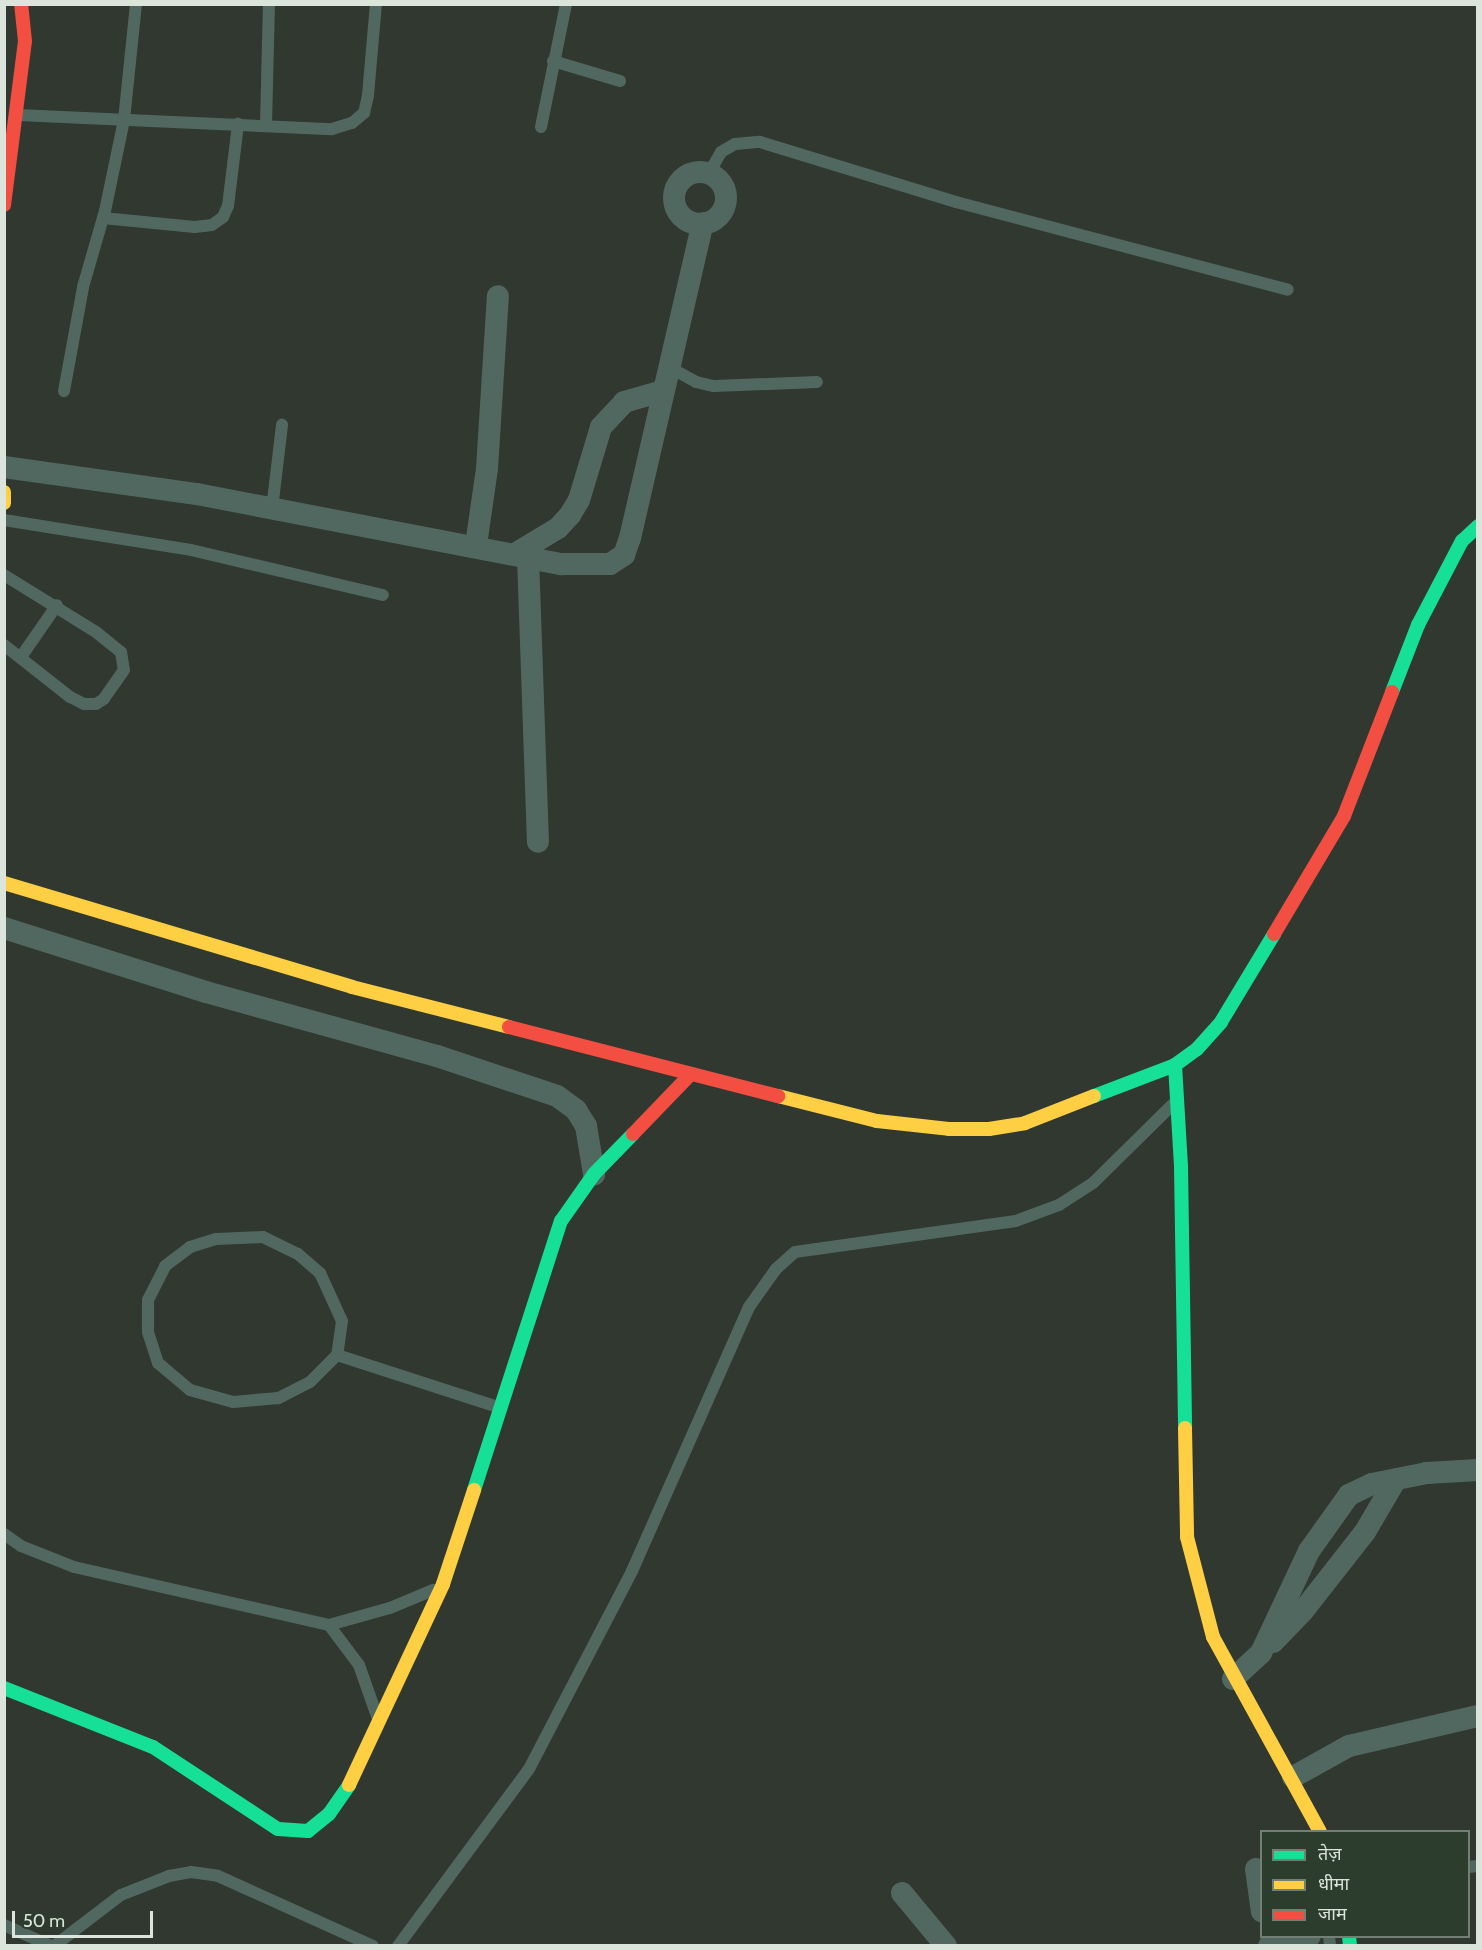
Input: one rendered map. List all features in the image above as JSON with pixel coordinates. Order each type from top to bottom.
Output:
[{"type":"street","points":[[4,205],[11,115],[26,41],[21,4]]},
{"type":"street","points":[[709,173],[722,184],[726,201],[718,216],[703,224],[687,220],[674,199],[684,177],[709,173]]},
{"type":"street","points":[[4,467],[87,477],[476,545],[521,555],[591,566],[610,564],[624,555],[703,224]]},
{"type":"street","points":[[476,545],[487,470],[498,296]]},
{"type":"street","points":[[521,555],[558,528],[570,515],[579,500],[601,427],[624,402],[662,391]]},
{"type":"street","points":[[4,492],[4,503]]},
{"type":"street","points":[[4,883],[352,987],[689,1076],[877,1120],[989,1129],[1055,1113],[1175,1065],[1197,1049],[1221,1022],[1344,816],[1426,607],[1462,541],[1478,526]]},
{"type":"street","points":[[521,555],[538,842]]},
{"type":"street","points":[[4,928],[206,992],[437,1056],[557,1096],[576,1110],[586,1126],[594,1174]]},
{"type":"street","points":[[1175,1065],[1187,1537],[1212,1637],[1233,1679],[1293,1777],[1319,1830]]},
{"type":"street","points":[[4,1688],[153,1747],[278,1829],[293,1833],[308,1831],[329,1814],[353,1780],[443,1584],[561,1221],[594,1174],[689,1076]]},
{"type":"street","points":[[1261,1653],[1309,1551],[1339,1508],[1360,1488],[1396,1479],[1478,1470]]},
{"type":"street","points":[[1233,1679],[1303,1611],[1365,1532],[1396,1479]]},
{"type":"street","points":[[1293,1777],[1349,1746],[1478,1716]]},
{"type":"street","points":[[1256,1869],[1260,1898]]},
{"type":"street","points":[[902,1893],[946,1946]]},
{"type":"street","points":[[1268,1946],[1302,1938]]},
{"type":"lane","points":[[64,391],[83,287],[103,218],[124,120],[136,4]]},
{"type":"lane","points":[[266,125],[269,4]]},
{"type":"lane","points":[[11,115],[332,129],[352,123],[364,112],[376,4]]},
{"type":"lane","points":[[541,127],[566,4]]},
{"type":"lane","points":[[553,62],[620,81]]},
{"type":"lane","points":[[103,218],[195,227],[212,225],[223,217],[228,206],[238,124]]},
{"type":"lane","points":[[709,173],[722,152],[735,144],[760,142],[956,202],[1288,290]]},
{"type":"lane","points":[[669,367],[696,382],[714,386],[817,382]]},
{"type":"lane","points":[[272,509],[282,425]]},
{"type":"lane","points":[[4,520],[191,550],[383,595]]},
{"type":"lane","points":[[4,575],[57,605],[121,652],[124,670],[104,699],[96,704],[84,704],[70,697],[4,645]]},
{"type":"lane","points":[[21,657],[57,605]]},
{"type":"lane","points":[[398,1946],[529,1769],[637,1561],[749,1307],[776,1269],[795,1252],[1016,1221],[1059,1205],[1093,1183],[1177,1099]]},
{"type":"lane","points":[[263,1237],[298,1254],[320,1273],[342,1321],[337,1355],[310,1382],[278,1398],[232,1402],[190,1390],[158,1363],[148,1332],[148,1300],[165,1266],[190,1247],[216,1239],[263,1237]]},
{"type":"lane","points":[[337,1355],[499,1408]]},
{"type":"lane","points":[[4,1534],[21,1546],[74,1567],[329,1625],[390,1608],[443,1584]]},
{"type":"lane","points":[[329,1625],[359,1665],[379,1724]]},
{"type":"lane","points":[[4,1925],[52,1946],[121,1895],[169,1876],[191,1872],[218,1876],[373,1946]]},
{"type":"traffic: fast","points":[[1392,692],[1418,625],[1462,541],[1478,526]]},
{"type":"traffic: fast","points":[[1094,1096],[1175,1065],[1197,1049],[1221,1022],[1274,934]]},
{"type":"traffic: fast","points":[[1175,1065],[1181,1167],[1185,1428]]},
{"type":"traffic: fast","points":[[474,1490],[561,1221],[594,1174],[633,1134]]},
{"type":"traffic: fast","points":[[4,1688],[153,1747],[278,1829],[308,1831],[329,1814],[349,1785]]},
{"type":"traffic: fast","points":[[1349,1938],[1350,1946]]},
{"type":"traffic: slow","points":[[4,492],[4,503]]},
{"type":"traffic: slow","points":[[4,883],[352,987],[509,1027]]},
{"type":"traffic: slow","points":[[778,1096],[877,1121],[949,1129],[989,1129],[1025,1123],[1094,1096]]},
{"type":"traffic: slow","points":[[1185,1428],[1187,1537],[1213,1637],[1319,1830]]},
{"type":"traffic: slow","points":[[349,1785],[443,1584],[474,1490]]},
{"type":"traffic: jam","points":[[4,205],[25,41],[21,4]]},
{"type":"traffic: jam","points":[[1274,934],[1344,816],[1392,692]]},
{"type":"traffic: jam","points":[[509,1027],[778,1096]]},
{"type":"traffic: jam","points":[[633,1134],[689,1076]]}]
